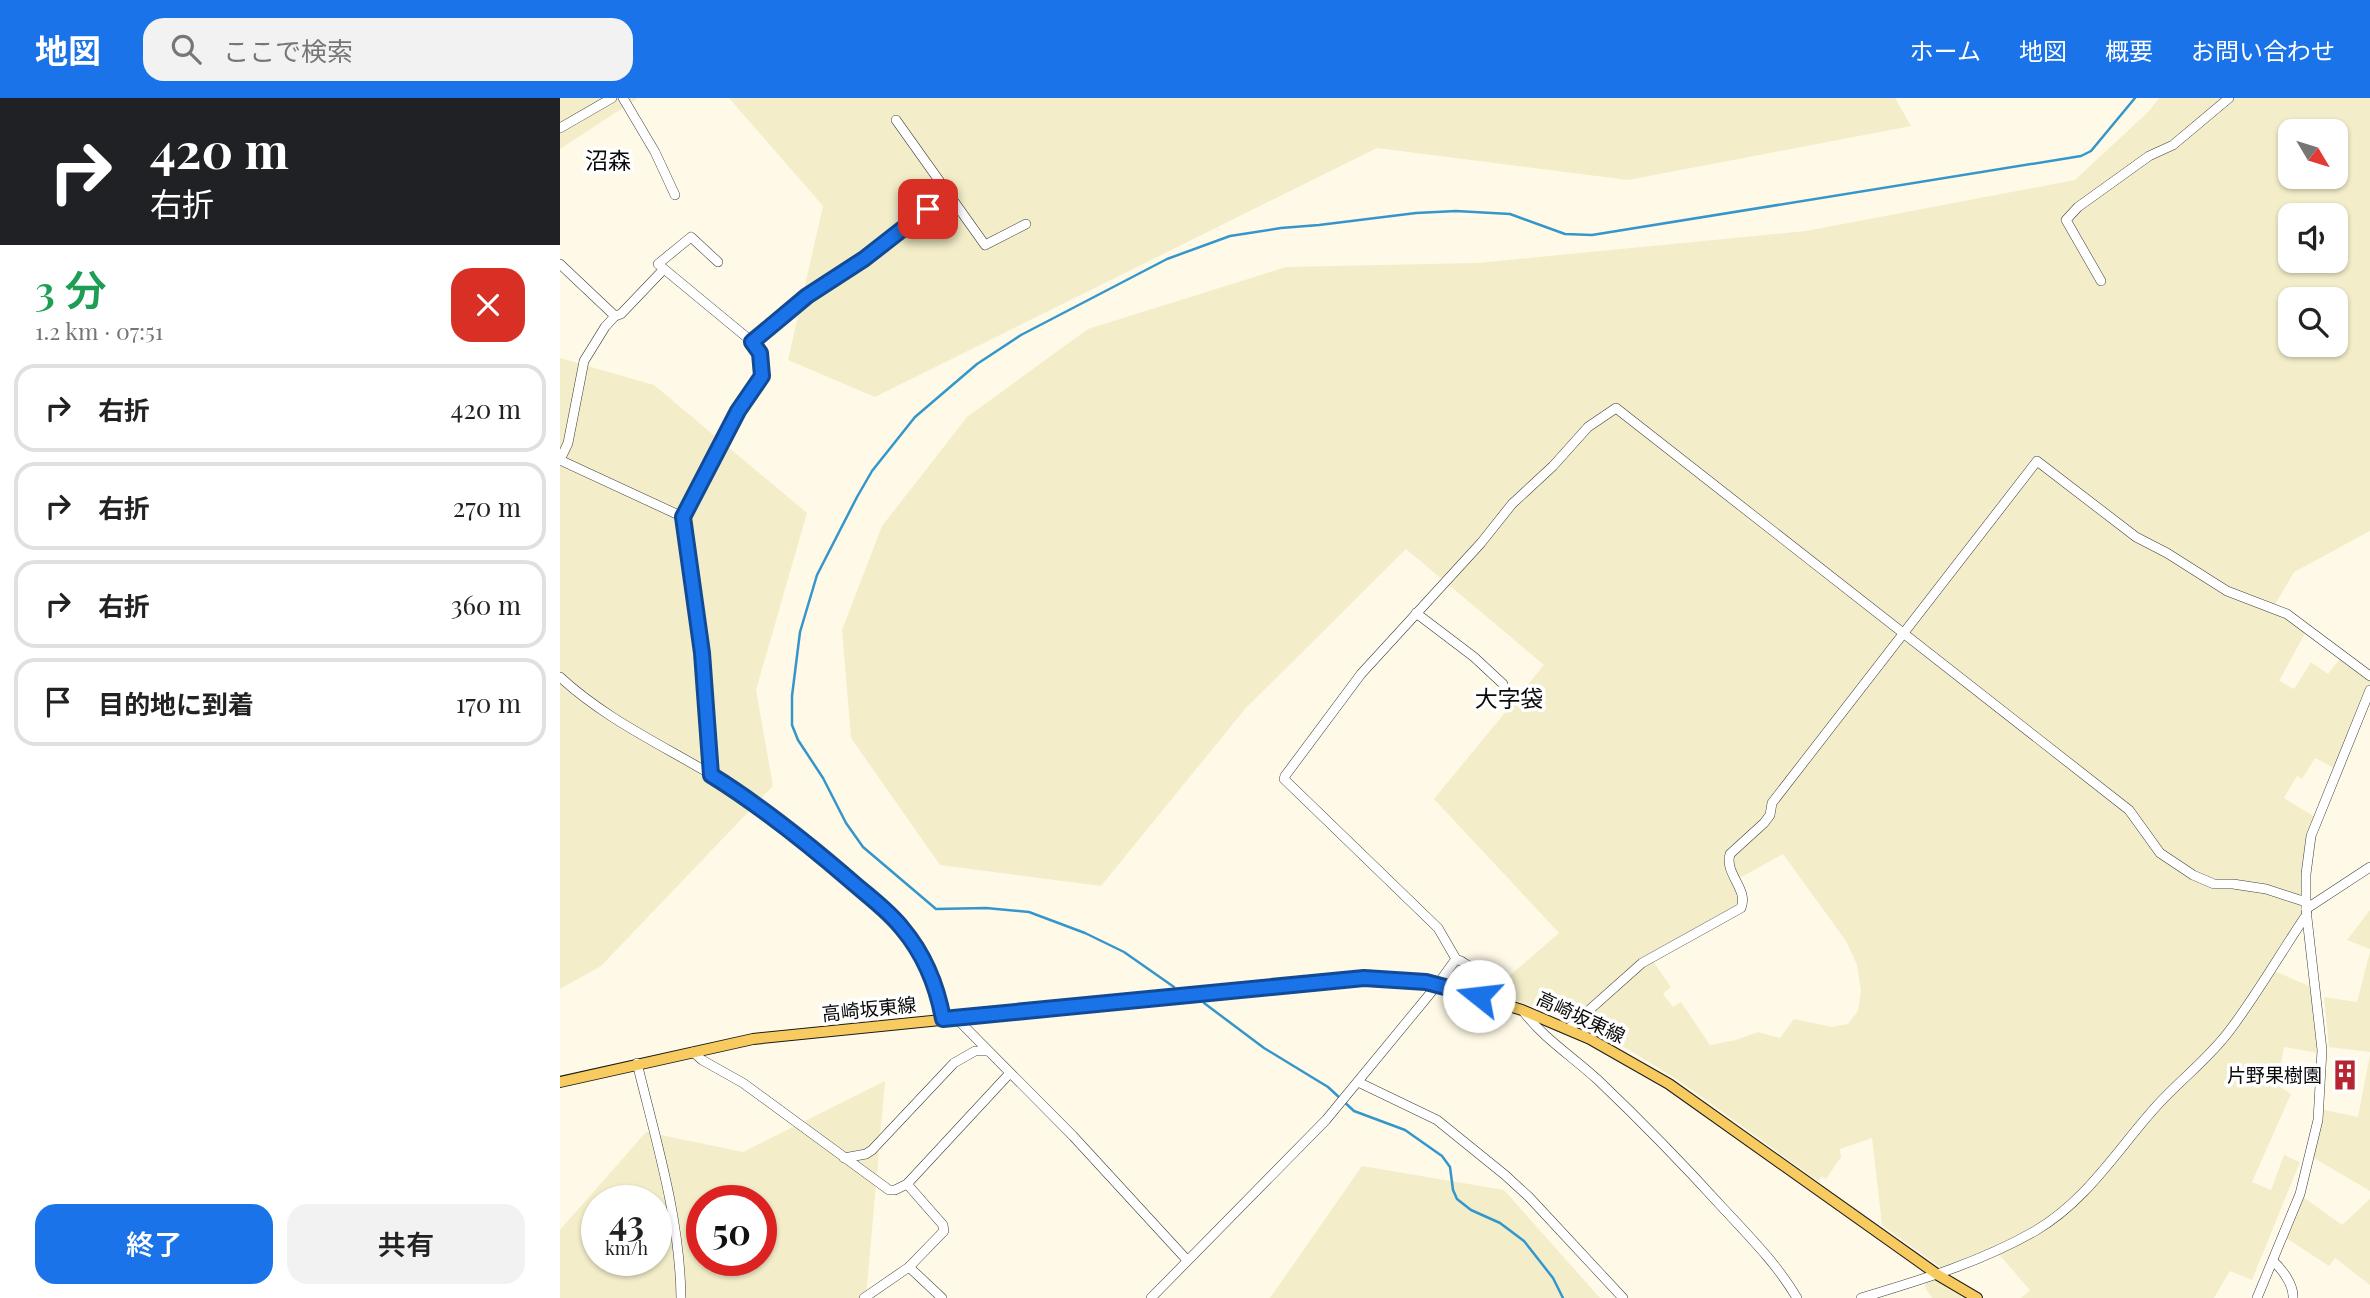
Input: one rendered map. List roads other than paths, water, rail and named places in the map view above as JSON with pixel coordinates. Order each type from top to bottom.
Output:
[{"type":"main road","name":"高崎坂東線","points":[[560,1082],[637,1063],[753,1040],[1364,978],[1438,984],[1522,1010],[1569,1028],[1609,1048],[1670,1084],[1938,1275],[1978,1298]]},
{"type":"street","points":[[560,128],[612,98]]},
{"type":"street","points":[[623,98],[655,152],[675,195]]},
{"type":"street","points":[[2101,281],[2066,220],[2078,207],[2150,156],[2173,145],[2229,98]]},
{"type":"street","points":[[897,120],[985,245],[1026,224]]},
{"type":"street","points":[[752,342],[807,296],[864,259],[949,192]]},
{"type":"street","points":[[711,775],[702,653],[683,517],[738,411],[762,376],[760,353],[752,342],[658,264],[691,237],[718,262]]},
{"type":"street","points":[[560,264],[615,316]]},
{"type":"street","points":[[663,270],[621,314],[615,316],[584,361],[568,443],[560,460],[683,517]]},
{"type":"street","points":[[1492,1000],[1491,992],[1463,961],[1456,958],[1438,928],[1284,779],[1361,674],[1512,504],[1553,466],[1588,427],[1616,408],[2129,810],[2153,845],[2169,861],[2214,884],[2266,889],[2306,908]]},
{"type":"street","points":[[1569,1028],[1643,963],[1741,908],[1743,898],[1730,868],[1730,854],[1765,823],[1772,803],[2037,461],[2136,537],[2227,591],[2287,614],[2370,676]]},
{"type":"street","points":[[1416,613],[1474,657],[1503,684]]},
{"type":"street","points":[[560,677],[612,717],[711,775],[762,809],[894,919],[914,943],[926,964],[943,1019]]},
{"type":"street","points":[[2258,1298],[2304,1181],[2318,1120],[2322,1050],[2306,908],[2306,874],[2311,836],[2370,691]]},
{"type":"street","points":[[1861,1298],[1938,1275],[2034,1232],[2077,1201],[2154,1109],[2231,1029],[2306,908],[2370,867]]},
{"type":"street","points":[[1151,1298],[1326,1120],[1438,984],[1456,958]]},
{"type":"street","points":[[1522,1010],[1539,1031],[1578,1062],[1629,1110],[1703,1186],[1762,1250],[1797,1298]]},
{"type":"street","points":[[956,1018],[1073,1136],[1187,1260]]},
{"type":"street","points":[[844,1158],[866,1154],[872,1150],[954,1063],[975,1051],[987,1051]]},
{"type":"street","points":[[693,1052],[743,1083],[884,1188],[895,1191],[907,1184],[1010,1073]]},
{"type":"street","points":[[637,1063],[667,1184],[679,1260],[681,1298]]},
{"type":"street","points":[[1358,1082],[1437,1120],[1495,1167],[1529,1197],[1623,1298]]},
{"type":"street","points":[[864,1298],[909,1267],[944,1231],[945,1228],[907,1184]]},
{"type":"street","points":[[2273,1261],[2294,1293],[2293,1298]]},
{"type":"street","points":[[909,1267],[942,1298]]},
{"type":"waterway","points":[[1174,987],[1124,952],[1085,933],[1029,912],[986,908],[936,909],[863,847],[798,740],[792,725],[792,696],[800,632],[817,575],[872,471],[915,417],[977,364],[1021,335],[1167,259],[1230,236],[1416,213],[1456,211],[1510,214],[1565,234],[1592,235],[2081,156],[2091,151],[2135,98]]},
{"type":"waterway","points":[[1204,1003],[1264,1048],[1328,1087],[1354,1111],[1405,1130],[1442,1156],[1450,1167],[1457,1199],[1471,1210],[1500,1223],[1524,1241],[1553,1278],[1563,1298]]},
{"type":"place","name":"片野果樹園","points":[[2345,1075]]},
{"type":"district","name":"沼森","points":[[608,161]]},
{"type":"district","name":"大字袋","points":[[1509,699]]}]
